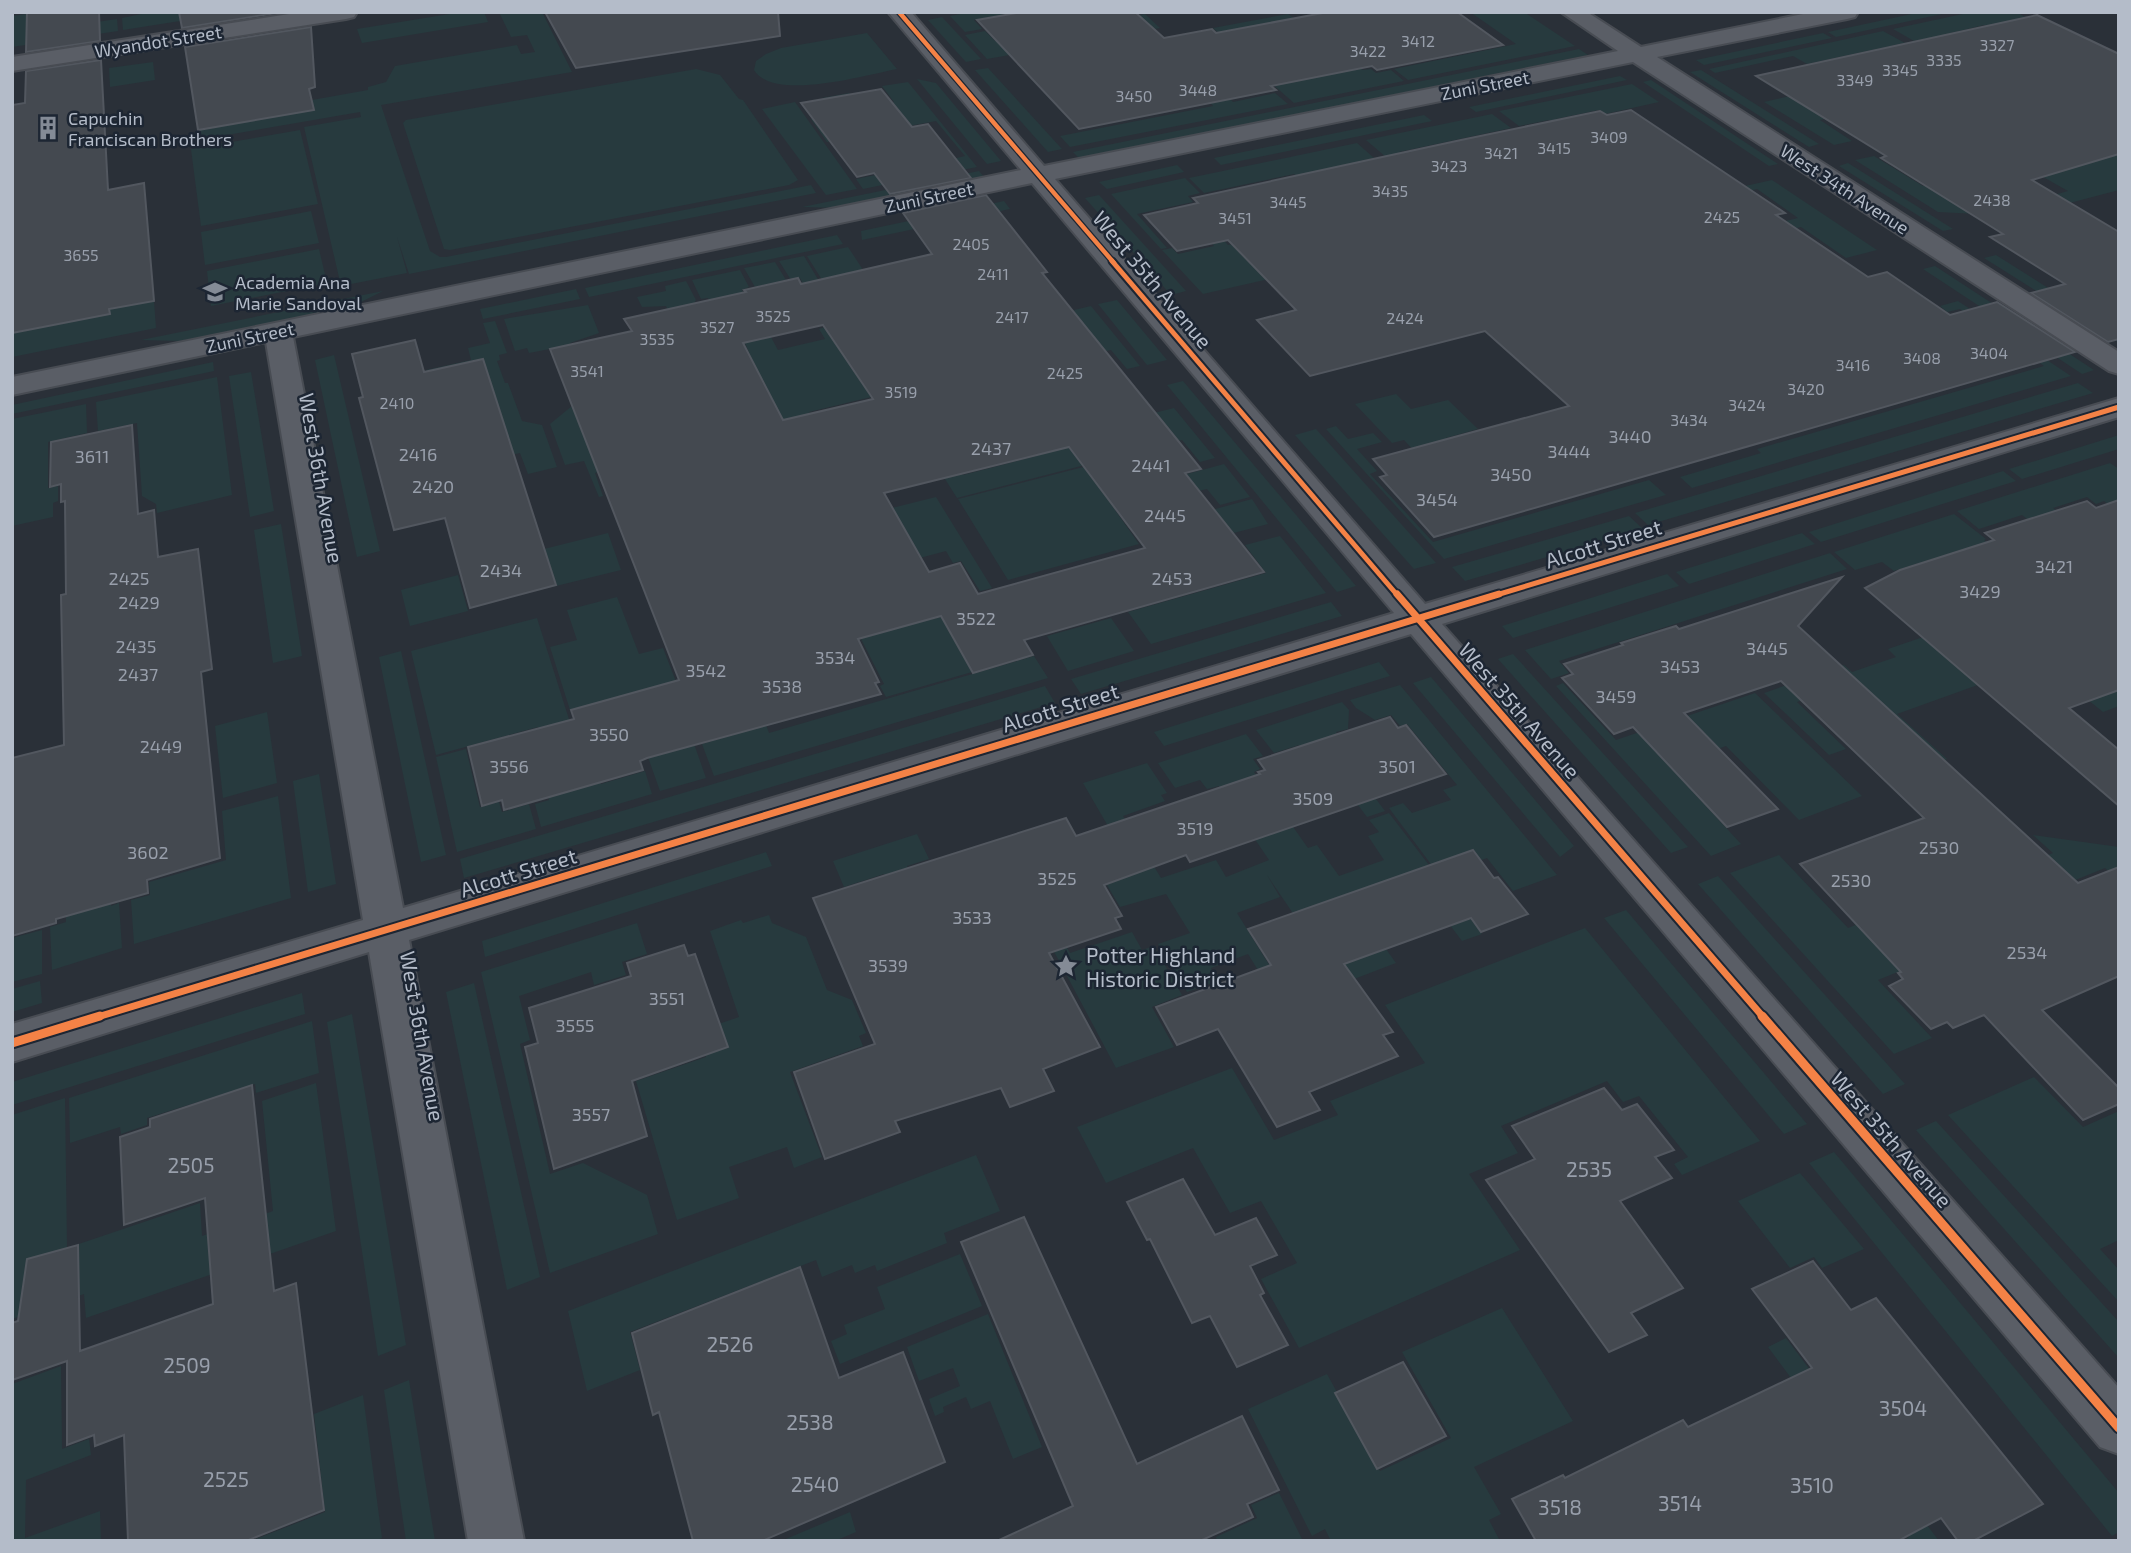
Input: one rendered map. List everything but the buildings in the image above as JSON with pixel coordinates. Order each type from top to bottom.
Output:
[{"type":"street","name":"Wyandot Street","points":[[12,64],[226,21],[346,12]]},
{"type":"street","name":"West 35th Avenue","points":[[899,12],[1417,617],[2119,1428]]},
{"type":"street","name":"West 34th Avenue","points":[[1572,12],[2119,365]]},
{"type":"street","name":"Zuni Street","points":[[12,386],[1040,174],[1847,12]]},
{"type":"street","name":"West 36th Avenue","points":[[278,331],[496,1541]]},
{"type":"street","name":"Alcott Street","points":[[12,1043],[2119,407]]},
{"type":"green space","points":[[151,12],[179,12],[180,21],[123,30],[122,18]]},
{"type":"green space","points":[[462,12],[484,12],[488,22],[362,43],[357,29]]},
{"type":"green space","points":[[499,12],[542,12],[572,72],[381,105],[430,251],[440,257],[811,185],[816,193],[409,274],[397,237],[407,273],[341,286],[304,127],[361,117],[360,112],[192,141],[192,136],[198,130],[314,110],[312,100],[368,90],[368,87],[386,82],[395,66],[517,45],[521,54],[535,52],[527,35],[511,37]]},
{"type":"green space","points":[[970,12],[1016,12],[974,20],[982,29],[965,32],[950,16]]},
{"type":"green space","points":[[1470,12],[1524,12],[1575,46],[1408,80],[1394,69],[1516,44]]},
{"type":"green space","points":[[1921,12],[1951,12],[1836,37],[1828,32]]},
{"type":"green space","points":[[1972,12],[2016,12],[2025,17],[2001,23],[2098,71],[2082,75],[1984,25],[1951,33],[2047,100],[1929,38],[1914,41],[1893,29]]},
{"type":"green space","points":[[26,14],[28,32],[117,19],[118,31],[12,47],[12,16]]},
{"type":"green space","points":[[1145,14],[1160,28],[987,59],[965,35],[985,31],[995,41]]},
{"type":"green space","points":[[1288,14],[1363,70],[1371,69],[1376,73],[1391,70],[1404,81],[1294,103],[1213,28]]},
{"type":"green space","points":[[942,17],[981,59],[966,62],[928,20]]},
{"type":"green space","points":[[1883,31],[1905,43],[1807,64],[1793,56],[1715,73],[1709,69]]},
{"type":"green space","points":[[867,33],[897,69],[821,84],[799,85],[780,84],[764,79],[754,70],[756,61],[781,48]]},
{"type":"green space","points":[[1823,33],[1832,38],[1704,65],[1696,60]]},
{"type":"green space","points":[[1579,49],[1588,55],[1080,159],[1073,152]]},
{"type":"green space","points":[[153,62],[155,80],[110,87],[109,68]]},
{"type":"green space","points":[[988,68],[1062,149],[1048,152],[975,70]]},
{"type":"green space","points":[[696,69],[720,75],[739,99],[743,100],[798,180],[789,185],[444,249],[403,123],[406,120]]},
{"type":"green space","points":[[1701,70],[1819,144],[1809,147],[1690,72]]},
{"type":"green space","points":[[1620,76],[1627,80],[1476,112],[1469,107]]},
{"type":"green space","points":[[917,79],[936,83],[1001,161],[987,164]]},
{"type":"green space","points":[[1651,80],[1778,164],[1769,166],[1643,82]]},
{"type":"green space","points":[[908,82],[977,167],[952,172],[944,161],[965,156],[936,121],[887,130],[922,177],[863,189],[856,179],[900,170],[872,134],[827,142],[811,119],[833,115],[822,98],[849,93],[875,127],[862,109],[894,102],[882,86]]},
{"type":"green space","points":[[1632,84],[1659,102],[1605,114],[1599,110],[1556,119],[1617,164],[1549,120],[1519,126],[1499,111]]},
{"type":"green space","points":[[1839,85],[1876,107],[1820,120],[1852,141],[1834,145],[1764,102]]},
{"type":"green space","points":[[1275,93],[1288,104],[1070,147],[1060,136],[1213,106],[1209,101],[1228,97],[1233,102]]},
{"type":"green space","points":[[795,102],[857,189],[826,195],[762,109]]},
{"type":"green space","points":[[1492,114],[1511,128],[1399,152],[1464,207],[1448,210],[1366,140]]},
{"type":"green space","points":[[1424,115],[1432,121],[1221,165],[1214,158]]},
{"type":"green space","points":[[300,130],[318,204],[201,226],[191,149]]},
{"type":"green space","points":[[1357,143],[1374,158],[1330,168],[1400,230],[1338,215],[1294,174],[1204,193],[1189,178]]},
{"type":"green space","points":[[2119,149],[2119,190],[2043,210],[2029,202],[2068,191],[2027,168]]},
{"type":"green space","points":[[1874,156],[1977,214],[1938,212],[1855,160]]},
{"type":"green space","points":[[1848,163],[1953,229],[1943,231],[1839,166]]},
{"type":"green space","points":[[1177,165],[1184,172],[1107,189],[1099,182]]},
{"type":"green space","points":[[979,171],[985,178],[840,208],[802,207]]},
{"type":"green space","points":[[1185,178],[1200,193],[1188,196],[1193,202],[1137,214],[1167,248],[1161,249],[1111,194]]},
{"type":"green space","points":[[1772,180],[1877,250],[1846,258],[1801,227],[1742,241],[1672,248],[1798,218],[1757,189],[1730,196],[1723,191]]},
{"type":"green space","points":[[1099,195],[1186,291],[1171,295],[1085,198]]},
{"type":"green space","points":[[1004,201],[1010,209],[862,240],[861,231]]},
{"type":"green space","points":[[311,211],[319,243],[205,265],[201,232]]},
{"type":"green space","points":[[837,235],[843,244],[589,297],[585,288]]},
{"type":"green space","points":[[1219,235],[1228,245],[1247,241],[1269,279],[1203,294],[1162,250],[1172,248],[1178,254],[1214,246],[1208,238]]},
{"type":"green space","points":[[848,247],[913,346],[870,356],[807,256]]},
{"type":"green space","points":[[319,249],[327,283],[211,306],[207,271]]},
{"type":"green space","points":[[1996,255],[2119,333],[2119,343],[1984,258]]},
{"type":"green space","points":[[804,256],[855,341],[837,345],[871,397],[809,412],[817,427],[798,449],[713,363],[750,355],[745,343],[754,340],[711,305],[708,298],[701,299],[692,280],[740,270],[749,287],[742,290],[747,299],[750,299],[778,350],[825,339],[819,329],[825,327],[800,278],[791,280],[779,261]]},
{"type":"green space","points":[[775,262],[786,280],[777,282],[782,291],[769,294],[764,285],[755,287],[744,268]]},
{"type":"green space","points":[[1935,266],[2094,370],[2082,374],[1923,269]]},
{"type":"green space","points":[[686,281],[696,300],[691,309],[670,314],[666,306],[642,307],[637,297],[666,291],[665,286]]},
{"type":"green space","points":[[576,289],[580,299],[483,319],[480,309]]},
{"type":"green space","points":[[383,291],[353,306],[179,341],[141,340]]},
{"type":"green space","points":[[1117,300],[1167,360],[1147,365],[1098,304]]},
{"type":"green space","points":[[154,301],[156,328],[12,357],[12,333],[109,314],[109,309]]},
{"type":"green space","points":[[1958,301],[2071,376],[1692,488],[1680,477],[1761,453],[1757,449],[2044,366],[1960,309],[1947,312],[1940,306]]},
{"type":"green space","points":[[588,305],[599,333],[570,343],[572,350],[552,354],[550,349],[529,353],[527,348],[515,351],[504,319]]},
{"type":"green space","points":[[1091,306],[1140,366],[1127,369],[1111,350],[1098,353],[1070,314],[1075,313],[1074,310]]},
{"type":"green space","points":[[495,321],[507,353],[499,355],[500,360],[497,361],[505,383],[508,383],[522,421],[542,425],[557,467],[528,474],[520,453],[456,468],[426,370],[471,360],[468,348],[490,343],[483,323]]},
{"type":"green space","points":[[334,355],[380,551],[357,557],[315,360]]},
{"type":"green space","points":[[213,362],[214,371],[12,414],[12,405]]},
{"type":"green space","points":[[251,372],[274,511],[250,517],[229,376]]},
{"type":"green space","points":[[217,377],[232,495],[157,513],[156,504],[142,496],[137,423],[98,431],[96,402]]},
{"type":"green space","points":[[1183,381],[1356,586],[1337,592],[1167,385]]},
{"type":"green space","points":[[2078,383],[2093,393],[1648,525],[1635,513]]},
{"type":"green space","points":[[1396,394],[1411,409],[1448,400],[1478,429],[1446,438],[1454,447],[1420,457],[1404,440],[1392,443],[1355,404]]},
{"type":"green space","points":[[86,404],[87,433],[48,442],[48,488],[58,486],[58,501],[53,503],[53,517],[12,526],[12,419]]},
{"type":"green space","points":[[572,406],[578,422],[604,416],[625,465],[595,473],[603,496],[599,497],[584,461],[565,465],[550,424]]},
{"type":"green space","points":[[1174,408],[1215,458],[1200,462],[1182,440],[957,498],[919,438],[952,459],[963,475],[1036,456],[1029,444]]},
{"type":"green space","points":[[1336,426],[1348,439],[1373,433],[1382,442],[1357,449],[1377,471],[1370,474],[1433,542],[1649,480],[1666,495],[1444,559],[1326,429]]},
{"type":"green space","points":[[1316,429],[1436,563],[1414,569],[1295,435]]},
{"type":"green space","points":[[2119,435],[2119,449],[2022,479],[2009,469]]},
{"type":"green space","points":[[1099,463],[1121,508],[1115,510],[1139,544],[1008,580],[958,499]]},
{"type":"green space","points":[[2110,463],[2119,469],[2119,512],[2104,501],[2096,504],[2087,497],[2053,508],[2064,516],[2035,525],[2022,515],[1979,529],[1957,511]]},
{"type":"green space","points":[[1224,464],[1250,497],[1220,505],[1207,489],[1194,492],[1176,477]]},
{"type":"green space","points":[[2003,471],[2016,481],[1821,542],[1809,532]]},
{"type":"green space","points":[[936,497],[992,588],[980,591],[961,561],[953,563],[946,551],[916,559],[888,509]]},
{"type":"green space","points":[[1252,499],[1268,524],[1226,535],[1208,511]]},
{"type":"green space","points":[[1954,514],[2119,645],[2119,706],[2103,712],[2022,647],[2067,630],[1964,549],[1894,571],[1882,562],[1855,570],[1834,552]]},
{"type":"green space","points":[[1629,516],[1643,529],[1465,581],[1452,567]]},
{"type":"green space","points":[[281,524],[302,656],[273,663],[254,530]]},
{"type":"green space","points":[[608,533],[621,570],[552,587],[540,550]]},
{"type":"green space","points":[[1802,533],[1815,544],[1689,584],[1676,572]]},
{"type":"green space","points":[[1280,536],[1326,593],[1151,644],[1128,612],[1266,573],[1245,545]]},
{"type":"green space","points":[[1830,553],[1847,569],[1559,661],[1569,673],[1551,679],[1525,650]]},
{"type":"green space","points":[[897,562],[929,620],[941,617],[972,672],[886,697],[880,686],[884,684],[856,629]]},
{"type":"green space","points":[[1667,574],[1679,586],[1513,638],[1502,626]]},
{"type":"green space","points":[[458,575],[468,611],[410,626],[401,590]]},
{"type":"green space","points":[[617,597],[639,654],[663,648],[697,736],[692,738],[706,778],[660,791],[626,695],[570,710],[550,647],[577,640],[567,610]]},
{"type":"green space","points":[[1331,602],[1342,616],[1081,694],[1071,679]]},
{"type":"green space","points":[[537,618],[586,773],[555,782],[538,727],[436,755],[411,651]]},
{"type":"green space","points":[[1111,618],[1134,651],[1068,671],[1047,636]]},
{"type":"green space","points":[[1932,634],[2036,664],[1897,714],[1947,759],[1939,762],[1851,682],[1797,702],[1846,749],[1829,755],[1764,693],[1844,665],[1852,672],[1896,657],[1888,649]]},
{"type":"green space","points":[[401,651],[446,855],[421,862],[379,657]]},
{"type":"green space","points":[[1513,654],[1688,847],[1671,853],[1498,659]]},
{"type":"green space","points":[[1034,656],[1048,678],[714,776],[702,744],[766,725],[769,733]]},
{"type":"green space","points":[[1379,662],[1390,676],[1164,746],[1154,732]]},
{"type":"green space","points":[[1431,677],[1574,846],[1560,857],[1413,683]]},
{"type":"green space","points":[[1563,683],[1616,740],[1755,693],[1862,796],[1799,820],[1726,746],[1669,766],[1741,844],[1711,856],[1556,686]]},
{"type":"green space","points":[[1400,685],[1557,875],[1513,891],[1487,858],[1439,875],[1389,808],[1403,803],[1412,813],[1451,800],[1443,790],[1457,785],[1407,724],[1400,726],[1391,715],[1375,720],[1356,708],[1350,700]]},
{"type":"green space","points":[[1045,686],[1055,703],[464,878],[460,859]]},
{"type":"green space","points":[[1342,702],[1349,710],[1348,729],[1336,732],[1343,743],[1336,746],[1385,811],[1367,817],[1318,752],[1306,755],[1299,745],[1274,753],[1256,730]]},
{"type":"green space","points":[[267,712],[277,783],[223,798],[215,726]]},
{"type":"green space","points":[[1246,734],[1263,756],[1253,759],[1260,769],[1254,772],[1308,848],[1317,845],[1339,876],[1384,860],[1368,836],[1379,832],[1369,820],[1389,813],[1482,934],[1462,941],[1416,880],[1354,904],[1396,963],[1341,984],[1267,875],[1280,897],[1237,913],[1276,976],[1264,980],[1248,954],[1211,968],[1218,981],[1187,992],[1158,944],[1190,933],[1166,894],[1120,907],[1082,843],[1112,833],[1083,783],[1147,763],[1167,793],[1161,795],[1165,801],[1123,816],[1161,878],[1216,860],[1226,877],[1269,860],[1219,786],[1207,789],[1200,780],[1175,788],[1158,763]]},
{"type":"green space","points":[[466,749],[480,807],[499,802],[502,812],[529,804],[536,829],[457,852],[436,757]]},
{"type":"green space","points":[[645,771],[652,794],[541,827],[535,804],[549,800],[546,788],[597,775],[601,784]]},
{"type":"green space","points":[[319,774],[336,884],[308,892],[293,781]]},
{"type":"green space","points":[[278,796],[291,898],[134,944],[131,900],[150,895],[149,882],[226,860],[222,811]]},
{"type":"green space","points":[[917,834],[929,859],[907,866],[913,879],[907,925],[884,874],[844,887],[833,861]]},
{"type":"green space","points":[[2033,835],[2119,847],[2119,880],[2105,868],[2026,900],[1972,886],[2053,853]]},
{"type":"green space","points":[[766,852],[772,866],[485,957],[482,941]]},
{"type":"green space","points":[[1779,855],[1848,928],[1871,919],[1915,965],[1878,980],[1932,1038],[1894,1054],[1730,873]]},
{"type":"green space","points":[[1718,876],[1905,1084],[1883,1094],[1698,884]]},
{"type":"green space","points":[[111,893],[111,906],[119,903],[122,948],[52,970],[50,927],[66,922],[66,912]]},
{"type":"green space","points":[[1626,910],[1807,1124],[1784,1134],[1604,918]]},
{"type":"green space","points":[[769,915],[772,923],[806,937],[827,990],[852,1000],[866,1033],[859,1036],[863,1046],[790,1072],[822,1157],[794,1168],[787,1147],[729,1167],[739,1198],[677,1220],[636,1081],[706,1057],[698,1031],[739,1017],[710,931],[741,920],[743,923]]},
{"type":"green space","points":[[637,923],[647,954],[622,962],[626,975],[594,985],[591,972],[519,996],[530,1040],[520,1044],[550,1174],[583,1163],[647,1195],[658,1234],[550,1273],[481,972]]},
{"type":"green space","points":[[1585,928],[1760,1141],[1682,1175],[1674,1164],[1688,1157],[1639,1096],[1623,1102],[1607,1081],[1501,1126],[1518,1153],[1469,1174],[1520,1250],[1299,1348],[1261,1279],[1297,1263],[1261,1201],[1230,1213],[1193,1148],[1106,1183],[1077,1127],[1232,1068],[1274,1140],[1338,1115],[1330,1101],[1425,1063],[1385,1005]]},
{"type":"green space","points":[[42,930],[42,974],[12,982],[12,938]]},
{"type":"green space","points":[[1132,932],[1142,950],[1154,946],[1182,995],[1152,1007],[1174,1047],[1116,1068],[1050,944],[1062,939],[1070,953]]},
{"type":"green space","points":[[40,981],[42,1003],[12,1012],[12,989]]},
{"type":"green space","points":[[474,983],[540,1277],[507,1290],[446,992]]},
{"type":"green space","points":[[302,993],[305,1014],[12,1105],[12,1082]]},
{"type":"green space","points":[[352,1014],[406,1345],[378,1356],[327,1022]]},
{"type":"green space","points":[[312,1021],[319,1073],[256,1093],[255,1084],[147,1118],[147,1125],[121,1134],[120,1127],[70,1143],[69,1098]]},
{"type":"green space","points":[[2034,1077],[2083,1127],[2119,1111],[2119,1240],[2100,1249],[2119,1270],[2119,1302],[1948,1115]]},
{"type":"green space","points":[[316,1083],[336,1231],[86,1318],[84,1294],[12,1319],[12,1115],[65,1098],[67,1248],[200,1203],[202,1236],[273,1211],[262,1101]]},
{"type":"green space","points":[[1936,1121],[2119,1322],[2119,1358],[1916,1130]]},
{"type":"green space","points":[[1834,1152],[2119,1493],[2119,1532],[2112,1536],[1809,1163]]},
{"type":"green space","points":[[976,1155],[1000,1211],[944,1233],[947,1243],[877,1271],[875,1265],[855,1273],[852,1265],[822,1277],[816,1260],[630,1332],[640,1370],[587,1391],[568,1311]]},
{"type":"green space","points":[[1800,1173],[1864,1249],[1822,1268],[1814,1257],[1790,1268],[1738,1201]]},
{"type":"green space","points":[[960,1254],[982,1306],[840,1364],[831,1341],[847,1334],[844,1325],[885,1309],[877,1287]]},
{"type":"green space","points":[[1502,1308],[1573,1421],[1474,1467],[1501,1514],[1489,1520],[1500,1541],[1331,1541],[1325,1529],[1312,1536],[1248,1409],[1327,1374],[1380,1471],[1451,1438],[1402,1352]]},
{"type":"green space","points":[[988,1314],[1042,1447],[1013,1459],[990,1401],[971,1409],[966,1397],[943,1407],[944,1412],[935,1416],[929,1399],[960,1386],[953,1368],[919,1381],[907,1347]]},
{"type":"green space","points":[[1786,1338],[1939,1541],[1903,1541],[1909,1537],[1768,1347]]},
{"type":"green space","points":[[61,1366],[62,1449],[89,1439],[91,1455],[26,1480],[25,1538],[100,1511],[101,1541],[12,1541],[12,1384]]},
{"type":"green space","points":[[409,1380],[435,1541],[406,1541],[384,1390]]},
{"type":"green space","points":[[363,1395],[382,1538],[375,1541],[251,1541],[325,1512],[314,1414]]},
{"type":"green space","points":[[1279,1493],[1303,1541],[1217,1541],[1216,1537],[1257,1518],[1251,1505]]},
{"type":"green space","points":[[850,1512],[856,1532],[835,1541],[781,1541]]},
{"type":"cycle path","points":[[899,12],[1453,660],[2119,1428]]},
{"type":"cycle path","points":[[12,1043],[2119,407]]},
{"type":"place","name":"Capuchin Franciscan Brothers","points":[[48,128]]},
{"type":"place","name":"Academia Ana Marie Sandoval","points":[[215,292]]},
{"type":"place","name":"Potter Highland Historic District","points":[[1066,966]]}]
